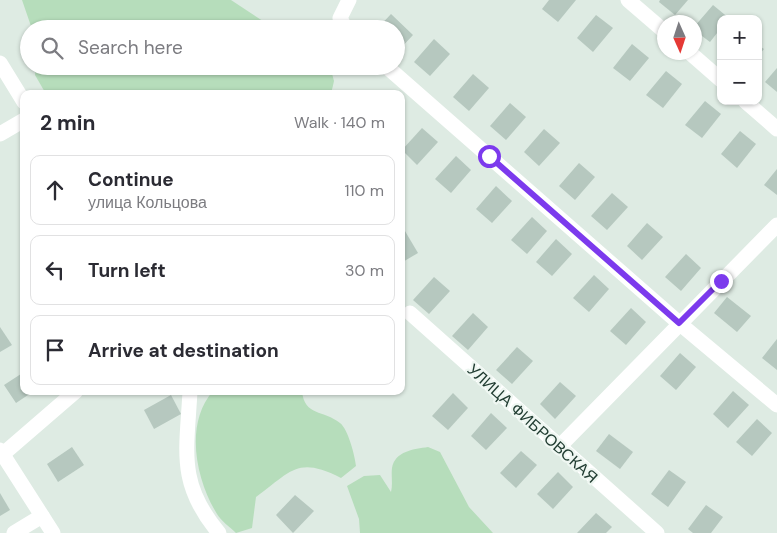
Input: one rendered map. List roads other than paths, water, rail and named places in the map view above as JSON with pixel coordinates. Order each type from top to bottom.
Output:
[{"type":"street","points":[[344,20],[349,0]]},
{"type":"street","points":[[628,0],[657,25]]},
{"type":"street","points":[[699,60],[717,76]]},
{"type":"street","points":[[0,63],[20,96]]},
{"type":"street","points":[[396,75],[679,323],[777,405]]},
{"type":"street","points":[[750,105],[777,129]]},
{"type":"street","points":[[0,134],[20,122]]},
{"type":"street","points":[[559,446],[777,225]]},
{"type":"street","name":"УЛИЦА ФИБРОВСКАЯ","points":[[410,313],[657,533]]},
{"type":"street","points":[[53,533],[1,452],[71,395]]},
{"type":"street","points":[[190,395],[186,464],[200,507],[219,533]]},
{"type":"street","points":[[14,533],[42,516]]}]
